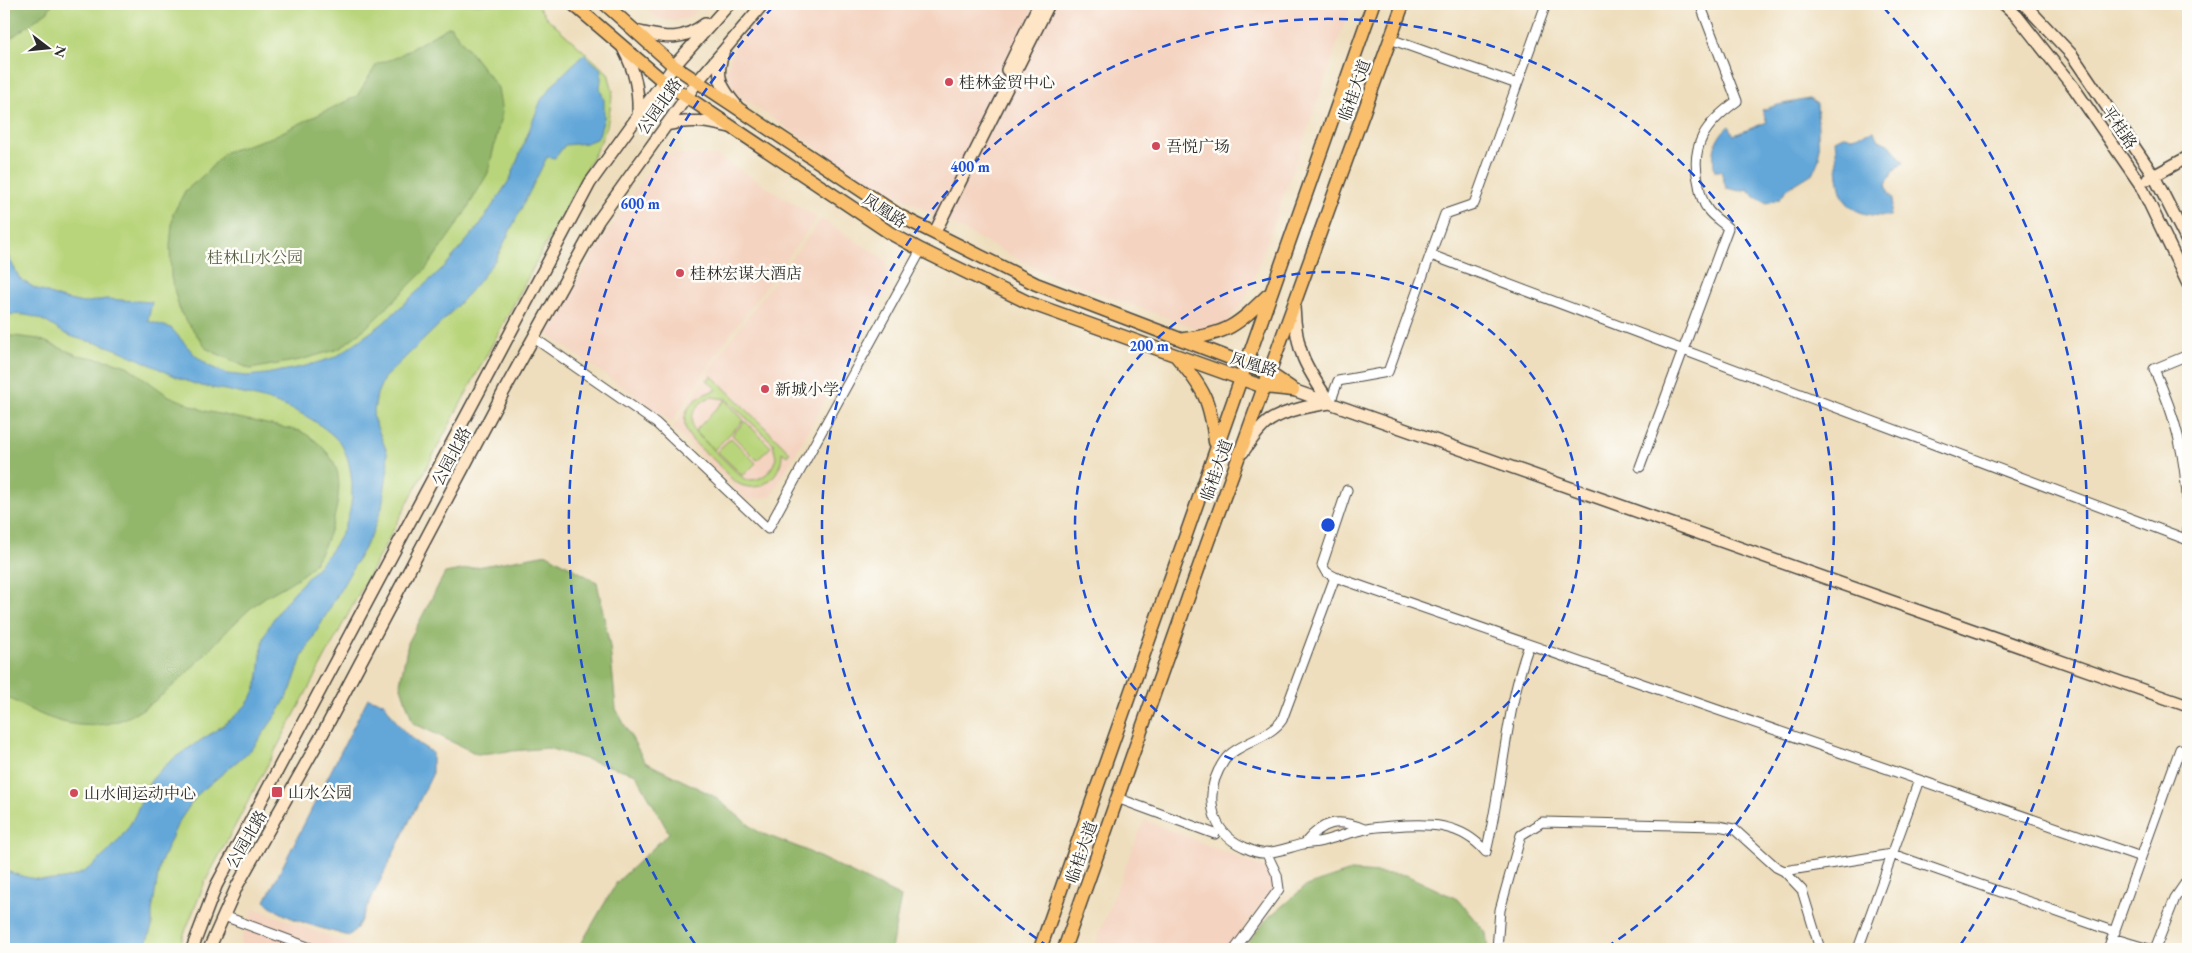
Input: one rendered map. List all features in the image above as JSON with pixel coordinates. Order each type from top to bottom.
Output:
[{"type":"main road","name":"凤凰路","points":[[573,4],[663,81],[890,233],[920,250],[1028,302],[1264,387],[1293,390]]},
{"type":"main road","name":"凤凰路","points":[[606,4],[674,66],[900,216],[1036,284],[1245,363],[1269,373],[1293,390]]},
{"type":"main road","name":"公园北路","points":[[192,949],[216,886],[590,184],[674,66],[729,4]]},
{"type":"main road","name":"公园北路","points":[[209,949],[237,886],[322,735],[598,221],[697,82],[763,4]]},
{"type":"main road","points":[[931,231],[1045,4]]},
{"type":"main road","name":"临桂大道","points":[[1040,949],[1373,4]]},
{"type":"main road","name":"临桂大道","points":[[1064,949],[1238,458],[1403,4]]},
{"type":"main road","name":"平桂路","points":[[2004,4],[2017,16],[2074,88],[2140,184],[2188,284]]},
{"type":"main road","name":"平桂路","points":[[2024,4],[2072,55],[2154,176],[2188,242]]},
{"type":"main road","points":[[635,31],[672,38],[691,34],[720,13]]},
{"type":"main road","points":[[622,46],[632,64],[638,84],[638,116]]},
{"type":"main road","points":[[724,50],[719,64],[720,81],[726,93],[742,112]]},
{"type":"main road","points":[[666,125],[687,120],[705,121],[732,127]]},
{"type":"main road","points":[[2140,184],[2188,157]]},
{"type":"main road","points":[[1182,340],[1223,332],[1243,319],[1270,294]]},
{"type":"main road","points":[[1293,306],[1295,332],[1301,356],[1330,403]]},
{"type":"main road","points":[[1174,354],[1193,376],[1206,396],[1211,413],[1216,446]]},
{"type":"main road","points":[[1293,390],[2188,706]]},
{"type":"main road","points":[[1238,458],[1257,432],[1268,421],[1291,412],[1330,403]]},
{"type":"main road","points":[[217,949],[224,916]]},
{"type":"street","points":[[1330,403],[1338,381],[1388,372],[1445,214],[1474,204],[1546,4]]},
{"type":"street","points":[[1640,467],[1728,228],[1708,210],[1703,199],[1696,166],[1702,135],[1717,114],[1737,101],[1700,4]]},
{"type":"street","points":[[1390,39],[1517,84]]},
{"type":"street","points":[[534,338],[656,424],[768,529],[920,250]]},
{"type":"street","points":[[1430,255],[2188,540],[2188,510],[2183,453],[2178,428],[2154,368],[2188,355]]},
{"type":"street","points":[[1347,490],[1322,565],[1326,572],[1335,578],[2141,857]]},
{"type":"street","points":[[1335,578],[1282,720],[1273,730],[1226,759],[1214,783],[1213,812],[1218,826],[1236,844],[1252,851],[1266,852],[1305,843],[1316,843],[1364,829],[1424,823],[1468,836],[1486,852],[1521,667],[1529,645]]},
{"type":"street","points":[[2108,949],[2180,749]]},
{"type":"street","points":[[1858,949],[1919,780]]},
{"type":"street","points":[[1118,798],[1215,834]]},
{"type":"street","points":[[1497,949],[1500,910],[1521,835],[1542,822],[1734,829],[1784,871],[1802,890],[1820,949]]},
{"type":"street","points":[[1305,843],[1316,830],[1327,825],[1352,824],[1364,829]]},
{"type":"street","points":[[1235,949],[1279,889],[1277,875],[1266,852]]},
{"type":"street","points":[[1784,871],[1892,854],[2150,949]]},
{"type":"street","points":[[2155,949],[2175,898],[2188,879]]},
{"type":"street","points":[[224,916],[313,949]]},
{"type":"shaded area","points":[[642,4],[703,4],[689,18],[673,21],[658,19]]},
{"type":"shaded area","points":[[772,4],[1351,4],[1250,289],[1240,307],[1227,322],[1218,328],[1201,330],[1045,273],[857,174],[736,94],[729,83],[726,70],[733,51],[741,38]]},
{"type":"shaded area","points":[[660,153],[717,156],[817,218],[722,346],[672,422],[547,334],[592,255]]},
{"type":"shaded area","name":"新城小学","points":[[821,219],[886,260],[889,287],[771,497],[747,500],[673,428],[723,350]]},
{"type":"shaded area","points":[[1144,820],[1275,872],[1274,890],[1226,949],[1093,949]]},
{"type":"shaded area","points":[[254,908],[362,949],[238,949]]},
{"type":"green space","name":"桂林山水公园","points":[[4,4],[536,4],[547,18],[608,73],[613,91],[607,126],[601,141],[205,882],[178,949],[4,949]]},
{"type":"green space","points":[[4,4],[52,4],[48,11],[4,43]]},
{"type":"green space","points":[[450,26],[498,88],[502,113],[488,173],[461,219],[425,270],[368,326],[339,349],[300,360],[250,369],[207,349],[180,312],[171,277],[170,246],[173,214],[185,191],[206,173],[225,152],[272,137],[357,96],[377,64],[395,58]]},
{"type":"green space","points":[[13,336],[39,339],[77,355],[127,366],[167,395],[205,411],[300,431],[311,437],[321,446],[330,456],[336,468],[338,492],[333,522],[328,538],[314,563],[307,571],[265,597],[250,609],[194,666],[162,695],[128,717],[111,723],[82,725],[55,720],[29,709],[4,695],[4,337]]},
{"type":"green space","points":[[712,376],[790,452],[787,456],[782,452],[779,467],[770,480],[764,484],[757,487],[749,487],[737,483],[690,438],[685,426],[687,411],[703,395],[717,390],[707,380]],"holes":[[[711,397],[726,399],[773,443],[776,458],[768,472],[755,480],[744,479],[694,431],[692,420],[697,406]]]},
{"type":"green space","points":[[725,400],[744,420],[714,450],[695,431]]},
{"type":"green space","points":[[745,421],[771,447],[757,460],[732,435]]},
{"type":"green space","points":[[731,438],[756,463],[743,476],[717,451]]},
{"type":"green space","points":[[547,554],[597,582],[610,647],[616,709],[645,762],[712,795],[758,832],[803,849],[901,897],[891,949],[578,949],[617,882],[669,833],[636,774],[548,748],[477,754],[413,723],[400,684],[408,643],[445,573]]},
{"type":"green space","points":[[1351,871],[1406,875],[1457,899],[1486,933],[1488,949],[1242,949],[1269,917],[1306,886]]},
{"type":"water","points":[[584,54],[602,70],[600,89],[604,100],[604,118],[599,135],[596,139],[586,143],[565,145],[555,158],[547,157],[496,259],[475,286],[443,321],[384,378],[377,394],[373,417],[387,452],[388,467],[382,507],[371,536],[302,657],[291,689],[279,711],[253,748],[197,795],[178,823],[160,864],[152,911],[152,927],[144,949],[4,949],[4,870],[44,880],[65,879],[85,871],[105,855],[123,835],[154,777],[175,757],[224,725],[246,705],[252,696],[259,677],[262,648],[267,630],[278,612],[333,547],[344,529],[350,509],[352,485],[349,462],[340,443],[306,416],[284,406],[261,399],[192,383],[105,345],[68,335],[37,318],[23,315],[4,315],[4,248],[20,279],[35,288],[60,298],[83,303],[106,299],[152,302],[148,321],[171,328],[195,355],[209,366],[227,374],[247,376],[266,374],[302,367],[336,357],[382,324],[445,266],[479,226],[510,179],[541,100],[557,80]]},
{"type":"water","points":[[1809,99],[1817,104],[1819,159],[1813,173],[1787,189],[1780,199],[1767,203],[1755,197],[1747,189],[1740,191],[1726,188],[1721,171],[1715,171],[1714,165],[1715,146],[1724,130],[1729,126],[1734,135],[1767,122],[1762,110]]},
{"type":"water","points":[[1874,131],[1879,140],[1890,145],[1904,162],[1893,171],[1886,184],[1889,194],[1893,199],[1890,216],[1871,215],[1857,211],[1848,204],[1842,195],[1839,184],[1835,140],[1843,136],[1853,137]]},
{"type":"water","points":[[368,698],[384,703],[404,731],[416,742],[432,752],[432,775],[356,930],[348,936],[293,918],[273,908],[265,901]]},
{"type":"place","name":"桂林金贸中心","points":[[949,82]]},
{"type":"place","name":"吾悦广场","points":[[1156,146]]},
{"type":"place","name":"桂林宏谋大酒店","points":[[680,273]]},
{"type":"place","name":"新城小学","points":[[765,389]]},
{"type":"place","name":"山水公园","points":[[277,792]]},
{"type":"place","name":"山水间运动中心","points":[[74,793]]}]
